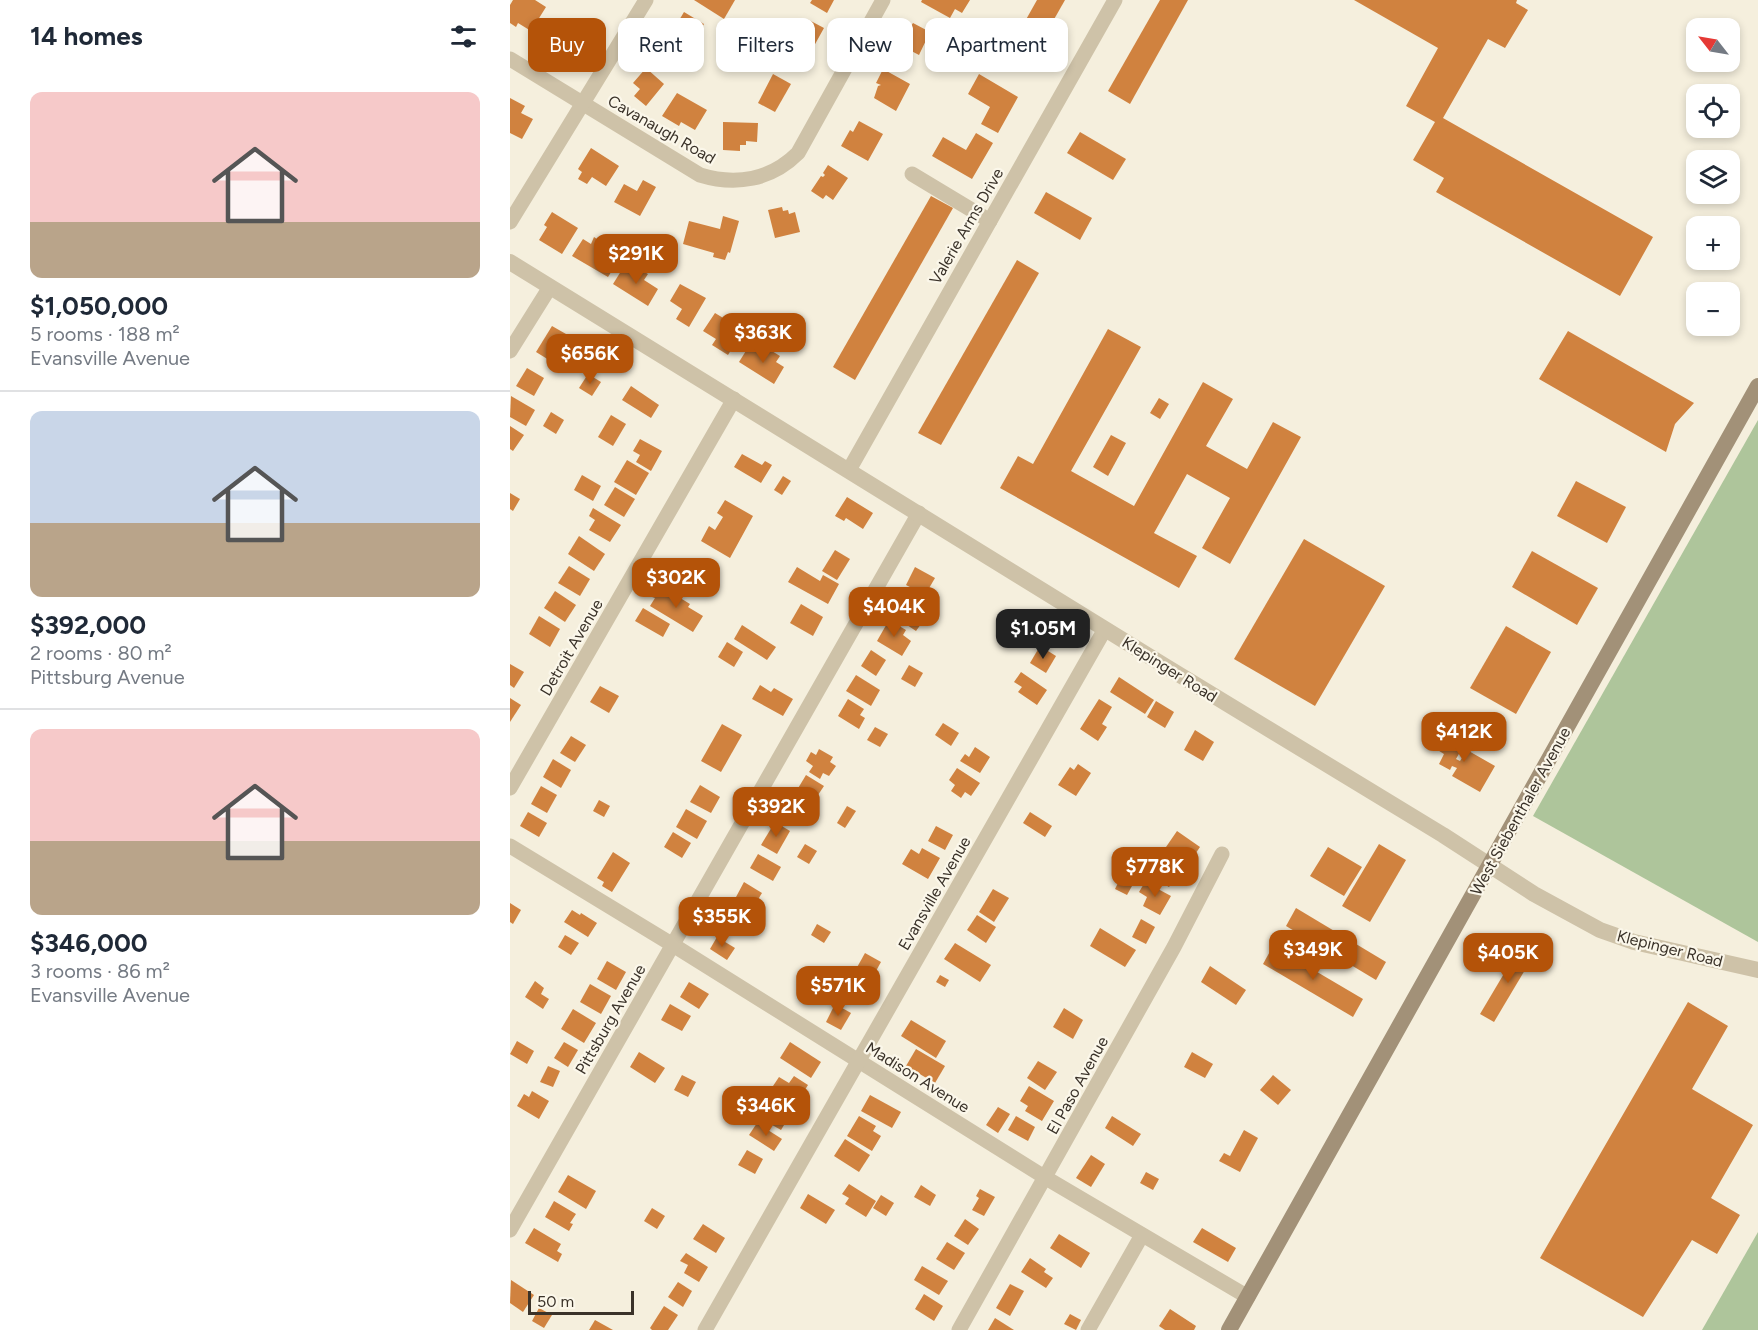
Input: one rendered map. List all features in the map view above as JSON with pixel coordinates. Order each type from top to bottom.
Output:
[{"type":"main road","name":"West Siebenthaler Avenue","points":[[1229,1330],[1758,386]]},
{"type":"street","points":[[510,222],[646,0]]},
{"type":"street","name":"Cavanaugh Road","points":[[510,59],[700,175],[725,181],[754,179],[781,168],[798,153],[883,0]]},
{"type":"street","name":"Valerie Arms Drive","points":[[849,470],[1115,0]]},
{"type":"street","points":[[912,174],[990,221]]},
{"type":"street","name":"Klepinger Road","points":[[510,262],[1491,865],[1534,894],[1600,930],[1642,944],[1758,970]]},
{"type":"street","points":[[510,351],[550,287]]},
{"type":"street","name":"Detroit Avenue","points":[[510,788],[734,399]]},
{"type":"street","name":"Pittsburg Avenue","points":[[510,1230],[919,513]]},
{"type":"street","name":"Evansville Avenue","points":[[705,1330],[1105,629]]},
{"type":"street","name":"Madison Avenue","points":[[510,846],[1046,1178],[1248,1297]]},
{"type":"street","name":"El Paso Avenue","points":[[959,1330],[1168,958],[1222,854]]},
{"type":"street","points":[[1088,1330],[1142,1235]]},
{"type":"green space","points":[[1758,420],[1758,942],[1533,816]]},
{"type":"green space","points":[[1758,1232],[1758,1330],[1702,1330]]},
{"type":"building","points":[[513,0],[535,0],[546,7],[539,18],[528,18],[528,29],[518,23],[516,27],[510,23],[510,5]]},
{"type":"building","points":[[694,0],[735,0],[722,18]]},
{"type":"building","points":[[812,0],[834,0],[827,13],[810,3]]},
{"type":"building","points":[[922,0],[970,0],[962,13],[955,9],[950,18],[921,2]]},
{"type":"building","points":[[1037,0],[1065,0],[1055,18],[1027,18]]},
{"type":"building","points":[[1160,0],[1188,0],[1130,104],[1108,91]]},
{"type":"building","points":[[1354,0],[1517,0],[1516,3],[1528,10],[1505,48],[1488,39],[1443,118],[1653,237],[1620,296],[1436,192],[1444,178],[1413,160],[1435,122],[1406,106],[1438,48]]},
{"type":"building","points":[[684,12],[694,18],[680,18]]},
{"type":"building","points":[[815,23],[824,28],[815,44]]},
{"type":"building","points":[[913,23],[925,29],[925,42],[919,55],[913,52]]},
{"type":"building","points":[[643,72],[650,72],[664,84],[646,106],[634,96],[640,89],[633,83]]},
{"type":"building","points":[[882,72],[888,72],[910,84],[896,111],[874,98],[878,86],[881,85],[876,83]]},
{"type":"building","points":[[773,74],[791,84],[775,112],[758,103]]},
{"type":"building","points":[[979,74],[1018,97],[998,133],[981,124],[990,107],[968,94]]},
{"type":"building","points":[[677,93],[707,110],[695,130],[681,122],[679,126],[662,116]]},
{"type":"building","points":[[510,98],[525,106],[521,113],[533,119],[522,139],[510,133]]},
{"type":"building","points":[[859,121],[883,134],[868,161],[841,146],[850,130],[853,132]]},
{"type":"building","points":[[723,122],[758,123],[757,142],[746,141],[746,145],[740,145],[740,151],[723,150]]},
{"type":"building","points":[[1080,132],[1126,159],[1113,180],[1067,153]]},
{"type":"building","points":[[976,133],[993,143],[972,179],[932,156],[943,137],[966,150]]},
{"type":"building","points":[[591,148],[619,166],[606,186],[592,177],[587,184],[578,179],[582,172],[578,169]]},
{"type":"building","points":[[828,165],[848,178],[833,200],[826,195],[823,199],[811,191],[821,176],[825,175],[823,173]]},
{"type":"building","points":[[643,180],[656,187],[640,216],[614,202],[624,184],[637,191]]},
{"type":"building","points":[[1046,192],[1092,218],[1080,240],[1034,213]]},
{"type":"building","points":[[931,196],[953,208],[855,380],[833,367]]},
{"type":"building","points":[[782,207],[783,211],[788,210],[789,214],[795,212],[800,232],[775,238],[768,210]]},
{"type":"building","points":[[552,212],[578,228],[562,254],[539,240]]},
{"type":"building","points":[[723,216],[739,221],[730,253],[728,252],[725,260],[713,257],[714,253],[683,244],[689,221],[720,229]]},
{"type":"building","points":[[594,237],[608,246],[604,252],[618,261],[608,277],[572,256],[583,239],[591,244]]},
{"type":"building","points":[[1017,260],[1039,273],[941,445],[918,433]]},
{"type":"building","points":[[634,266],[648,274],[644,280],[658,289],[648,306],[613,284],[623,268],[630,272]]},
{"type":"building","points":[[680,284],[706,298],[689,327],[676,319],[682,309],[670,301]]},
{"type":"building","points":[[715,313],[743,330],[728,355],[712,345],[716,339],[703,331]]},
{"type":"building","points":[[552,326],[566,334],[549,360],[536,352]]},
{"type":"building","points":[[1108,329],[1141,347],[1071,471],[1134,506],[1203,382],[1233,399],[1206,446],[1247,469],[1273,422],[1301,437],[1230,564],[1202,548],[1230,498],[1187,474],[1154,533],[1197,556],[1179,588],[1000,488],[1018,456],[1033,464]]},
{"type":"building","points":[[1568,331],[1694,403],[1675,424],[1666,452],[1539,379]]},
{"type":"building","points":[[581,344],[608,359],[599,373],[573,358]]},
{"type":"building","points":[[749,346],[763,354],[767,348],[780,356],[776,362],[784,367],[774,384],[739,362]]},
{"type":"building","points":[[527,368],[544,378],[534,396],[516,386]]},
{"type":"building","points":[[588,374],[601,382],[592,396],[579,388]]},
{"type":"building","points":[[631,386],[659,405],[651,418],[622,400]]},
{"type":"building","points":[[511,396],[535,410],[526,426],[510,417]]},
{"type":"building","points":[[1159,398],[1169,404],[1160,419],[1150,413]]},
{"type":"building","points":[[551,412],[564,420],[556,434],[543,426]]},
{"type":"building","points":[[611,415],[626,424],[613,446],[598,437]]},
{"type":"building","points":[[510,426],[524,435],[513,451],[510,449]]},
{"type":"building","points":[[1111,435],[1126,443],[1108,476],[1093,467]]},
{"type":"building","points":[[640,439],[662,451],[651,471],[636,462],[640,455],[633,451]]},
{"type":"building","points":[[742,454],[762,465],[765,461],[772,465],[761,483],[734,467]]},
{"type":"building","points":[[627,460],[649,473],[636,495],[614,482]]},
{"type":"building","points":[[582,475],[601,486],[593,501],[574,490]]},
{"type":"building","points":[[783,476],[791,481],[782,495],[774,490]]},
{"type":"building","points":[[1576,481],[1626,507],[1607,543],[1557,516]]},
{"type":"building","points":[[615,487],[635,499],[624,517],[604,505]]},
{"type":"building","points":[[510,493],[520,499],[513,511],[510,509]]},
{"type":"building","points":[[847,497],[873,513],[863,529],[846,518],[844,521],[835,516]]},
{"type":"building","points":[[725,500],[753,516],[730,558],[701,541],[709,526],[715,530],[723,517],[717,513]]},
{"type":"building","points":[[593,508],[621,525],[610,542],[589,530],[595,520],[589,516]]},
{"type":"building","points":[[579,536],[605,554],[594,571],[568,554]]},
{"type":"building","points":[[1304,539],[1385,586],[1315,706],[1234,659]]},
{"type":"building","points":[[835,550],[850,559],[837,580],[822,571]]},
{"type":"building","points":[[1532,551],[1598,588],[1577,625],[1512,587]]},
{"type":"building","points":[[569,566],[590,579],[580,596],[558,583]]},
{"type":"building","points":[[797,567],[820,581],[823,575],[839,584],[828,604],[788,582]]},
{"type":"building","points":[[915,567],[935,578],[925,595],[906,585]]},
{"type":"building","points":[[659,585],[690,604],[688,607],[703,616],[693,632],[650,606]]},
{"type":"building","points":[[555,591],[576,605],[565,622],[544,608]]},
{"type":"building","points":[[904,596],[917,605],[914,609],[926,617],[916,631],[892,615]]},
{"type":"building","points":[[801,604],[823,617],[813,636],[790,623]]},
{"type":"building","points":[[643,608],[670,624],[663,637],[635,621]]},
{"type":"building","points":[[539,616],[560,629],[550,647],[529,634]]},
{"type":"building","points":[[889,620],[906,630],[903,635],[911,641],[902,656],[877,641]]},
{"type":"building","points":[[1054,621],[1070,630],[1060,648],[1039,635],[1045,625],[1050,628]]},
{"type":"building","points":[[742,625],[776,647],[767,660],[734,639]]},
{"type":"building","points":[[1506,626],[1551,652],[1516,714],[1470,688]]},
{"type":"building","points":[[727,642],[743,652],[734,667],[718,657]]},
{"type":"building","points":[[1040,646],[1056,656],[1046,673],[1030,663]]},
{"type":"building","points":[[871,650],[886,660],[876,676],[861,666]]},
{"type":"building","points":[[510,664],[524,672],[514,688],[510,685]]},
{"type":"building","points":[[909,665],[923,673],[915,687],[901,679]]},
{"type":"building","points":[[1021,672],[1047,690],[1037,705],[1018,692],[1022,687],[1014,682]]},
{"type":"building","points":[[856,675],[880,690],[871,706],[846,691]]},
{"type":"building","points":[[1119,677],[1154,700],[1145,714],[1110,692]]},
{"type":"building","points":[[760,685],[771,692],[774,688],[793,699],[783,716],[752,699]]},
{"type":"building","points":[[600,686],[619,696],[609,713],[590,702]]},
{"type":"building","points":[[510,698],[521,705],[510,722]]},
{"type":"building","points":[[848,699],[864,709],[860,715],[865,718],[859,729],[838,716]]},
{"type":"building","points":[[1099,699],[1112,707],[1102,724],[1107,727],[1098,741],[1080,729]]},
{"type":"building","points":[[1156,701],[1174,712],[1165,728],[1147,717]]},
{"type":"building","points":[[943,723],[959,733],[951,746],[935,735]]},
{"type":"building","points":[[722,724],[742,735],[721,772],[701,761]]},
{"type":"building","points":[[875,727],[888,734],[880,747],[867,740]]},
{"type":"building","points":[[1195,730],[1214,742],[1203,761],[1184,750]]},
{"type":"building","points":[[1446,732],[1465,743],[1456,759],[1460,761],[1467,750],[1495,766],[1480,792],[1452,776],[1457,768],[1452,766],[1450,770],[1439,764],[1444,754],[1436,749]]},
{"type":"building","points":[[571,736],[586,745],[575,762],[560,753]]},
{"type":"building","points":[[975,747],[990,757],[980,773],[960,761],[965,754],[969,757]]},
{"type":"building","points":[[819,749],[833,757],[830,762],[836,766],[829,776],[823,773],[820,779],[809,772],[813,766],[806,761],[811,752],[816,755]]},
{"type":"building","points":[[553,759],[571,770],[561,788],[543,777]]},
{"type":"building","points":[[1078,764],[1091,773],[1076,796],[1058,785],[1070,767],[1074,770]]},
{"type":"building","points":[[957,768],[980,783],[971,796],[965,792],[961,798],[951,791],[955,785],[949,780]]},
{"type":"building","points":[[806,775],[824,786],[814,801],[797,790]]},
{"type":"building","points":[[700,785],[720,797],[711,813],[690,802]]},
{"type":"building","points":[[541,786],[557,795],[547,813],[531,804]]},
{"type":"building","points":[[599,800],[610,806],[604,817],[593,811]]},
{"type":"building","points":[[847,806],[856,811],[845,828],[837,823]]},
{"type":"building","points":[[686,809],[707,821],[697,839],[676,827]]},
{"type":"building","points":[[528,812],[547,823],[539,837],[520,826]]},
{"type":"building","points":[[1030,812],[1052,826],[1045,837],[1023,823]]},
{"type":"building","points":[[775,822],[790,831],[777,854],[761,845]]},
{"type":"building","points":[[936,826],[953,835],[945,850],[928,841]]},
{"type":"building","points":[[1177,831],[1200,847],[1189,863],[1166,847]]},
{"type":"building","points":[[673,832],[691,843],[682,858],[664,847]]},
{"type":"building","points":[[805,844],[817,851],[809,864],[797,857]]},
{"type":"building","points":[[1379,844],[1406,860],[1370,922],[1342,906]]},
{"type":"building","points":[[1328,847],[1362,867],[1344,896],[1310,876]]},
{"type":"building","points":[[922,848],[940,858],[928,879],[902,864],[911,849],[919,854]]},
{"type":"building","points":[[613,852],[630,863],[612,892],[602,886],[604,882],[597,878]]},
{"type":"building","points":[[758,854],[781,867],[773,881],[750,868]]},
{"type":"building","points":[[1132,857],[1145,864],[1140,874],[1127,867]]},
{"type":"building","points":[[1169,861],[1181,869],[1169,887],[1154,878],[1159,870],[1162,872]]},
{"type":"building","points":[[1120,879],[1132,886],[1127,895],[1115,889]]},
{"type":"building","points":[[744,882],[762,893],[754,906],[736,897]]},
{"type":"building","points":[[1145,882],[1171,896],[1160,915],[1143,906],[1147,897],[1139,892]]},
{"type":"building","points":[[993,889],[1009,898],[994,922],[979,912]]},
{"type":"building","points":[[510,903],[521,910],[513,924],[510,922]]},
{"type":"building","points":[[1296,908],[1386,962],[1376,980],[1286,926]]},
{"type":"building","points":[[572,910],[597,923],[588,937],[564,922]]},
{"type":"building","points":[[977,915],[996,927],[986,943],[967,930]]},
{"type":"building","points":[[1141,919],[1155,927],[1146,944],[1132,937]]},
{"type":"building","points":[[817,924],[831,932],[824,943],[811,935]]},
{"type":"building","points":[[1100,928],[1136,950],[1125,967],[1090,946]]},
{"type":"building","points":[[565,935],[579,943],[571,955],[558,947]]},
{"type":"building","points":[[717,937],[735,948],[727,960],[710,949]]},
{"type":"building","points":[[955,943],[991,965],[980,982],[944,959]]},
{"type":"building","points":[[1521,945],[1535,953],[1494,1022],[1480,1014]]},
{"type":"building","points":[[1273,946],[1363,999],[1353,1017],[1263,964]]},
{"type":"building","points":[[865,953],[881,962],[871,980],[855,971]]},
{"type":"building","points":[[607,961],[626,972],[616,990],[597,979]]},
{"type":"building","points":[[1210,966],[1246,990],[1236,1005],[1201,982]]},
{"type":"building","points":[[810,973],[823,980],[815,993],[802,986]]},
{"type":"building","points":[[940,975],[949,980],[945,987],[936,982]]},
{"type":"building","points":[[535,981],[544,988],[541,994],[549,999],[543,1009],[525,997]]},
{"type":"building","points":[[689,982],[709,994],[699,1009],[680,997]]},
{"type":"building","points":[[590,984],[611,996],[601,1014],[580,1002]]},
{"type":"building","points":[[1688,1002],[1728,1026],[1692,1089],[1753,1125],[1711,1198],[1740,1215],[1717,1254],[1692,1240],[1643,1317],[1540,1258]]},
{"type":"building","points":[[670,1004],[691,1016],[682,1031],[661,1020]]},
{"type":"building","points":[[835,1004],[851,1013],[841,1030],[826,1022]]},
{"type":"building","points":[[1064,1008],[1083,1020],[1073,1039],[1053,1027]]},
{"type":"building","points":[[573,1009],[596,1023],[584,1043],[561,1029]]},
{"type":"building","points":[[911,1020],[946,1041],[936,1058],[901,1036]]},
{"type":"building","points":[[517,1041],[534,1051],[527,1064],[510,1054]]},
{"type":"building","points":[[564,1042],[578,1050],[568,1067],[554,1058]]},
{"type":"building","points":[[790,1042],[821,1062],[811,1078],[780,1058]]},
{"type":"building","points":[[916,1049],[945,1066],[935,1083],[906,1066]]},
{"type":"building","points":[[639,1052],[665,1068],[655,1083],[630,1067]]},
{"type":"building","points":[[1192,1052],[1213,1064],[1205,1078],[1184,1067]]},
{"type":"building","points":[[1038,1061],[1057,1072],[1045,1090],[1027,1078]]},
{"type":"building","points":[[548,1066],[560,1071],[553,1087],[540,1082]]},
{"type":"building","points":[[682,1075],[696,1082],[688,1097],[674,1090]]},
{"type":"building","points":[[1273,1075],[1291,1090],[1278,1105],[1260,1090]]},
{"type":"building","points":[[794,1076],[808,1085],[798,1101],[773,1086],[779,1077],[789,1083]]},
{"type":"building","points":[[1029,1086],[1054,1101],[1042,1121],[1025,1111],[1028,1106],[1020,1101]]},
{"type":"building","points":[[532,1091],[549,1101],[539,1119],[517,1106],[524,1094],[529,1097]]},
{"type":"building","points":[[870,1095],[901,1112],[892,1128],[861,1111]]},
{"type":"building","points":[[776,1103],[792,1112],[781,1130],[765,1121]]},
{"type":"building","points":[[998,1107],[1010,1114],[998,1133],[986,1125]]},
{"type":"building","points":[[859,1116],[876,1126],[873,1131],[881,1136],[872,1151],[847,1136]]},
{"type":"building","points":[[1016,1116],[1035,1127],[1028,1141],[1008,1130]]},
{"type":"building","points":[[1112,1116],[1141,1134],[1133,1146],[1105,1128]]},
{"type":"building","points":[[757,1123],[782,1139],[774,1151],[749,1135]]},
{"type":"building","points":[[1244,1130],[1258,1138],[1240,1172],[1219,1161],[1224,1153],[1230,1156]]},
{"type":"building","points":[[845,1139],[870,1155],[859,1172],[834,1156]]},
{"type":"building","points":[[747,1150],[763,1159],[755,1174],[738,1165]]},
{"type":"building","points":[[1091,1155],[1105,1164],[1091,1187],[1076,1178]]},
{"type":"building","points":[[1146,1172],[1159,1179],[1153,1190],[1140,1183]]},
{"type":"building","points":[[568,1175],[596,1191],[586,1209],[558,1192]]},
{"type":"building","points":[[849,1184],[876,1201],[866,1217],[845,1204],[849,1198],[842,1194]]},
{"type":"building","points":[[921,1185],[936,1195],[930,1206],[914,1197]]},
{"type":"building","points":[[980,1189],[995,1197],[984,1216],[972,1210],[979,1198],[976,1196]]},
{"type":"building","points":[[808,1194],[835,1210],[826,1224],[800,1208]]},
{"type":"building","points":[[881,1195],[894,1203],[886,1216],[873,1208]]},
{"type":"building","points":[[554,1201],[576,1214],[570,1223],[573,1224],[569,1231],[545,1217]]},
{"type":"building","points":[[652,1208],[665,1216],[657,1229],[644,1221]]},
{"type":"building","points":[[965,1219],[979,1229],[968,1245],[954,1236]]},
{"type":"building","points":[[703,1224],[725,1238],[716,1253],[693,1239]]},
{"type":"building","points":[[534,1228],[561,1244],[557,1251],[562,1254],[558,1262],[525,1243]]},
{"type":"building","points":[[1202,1228],[1236,1248],[1228,1262],[1193,1242]]},
{"type":"building","points":[[1059,1234],[1090,1253],[1081,1268],[1050,1248]]},
{"type":"building","points":[[947,1242],[965,1253],[954,1270],[936,1259]]},
{"type":"building","points":[[686,1253],[708,1267],[699,1282],[684,1273],[688,1265],[680,1261]]},
{"type":"building","points":[[1030,1258],[1046,1269],[1044,1272],[1053,1278],[1046,1288],[1021,1272]]},
{"type":"building","points":[[922,1266],[948,1281],[939,1295],[914,1280]]},
{"type":"building","points":[[511,1280],[534,1295],[523,1312],[510,1303]]},
{"type":"building","points":[[678,1282],[692,1291],[683,1307],[668,1297]]},
{"type":"building","points":[[1010,1284],[1024,1291],[1010,1316],[996,1308]]},
{"type":"building","points":[[924,1294],[943,1306],[934,1321],[915,1309]]},
{"type":"building","points":[[664,1306],[678,1315],[668,1330],[652,1330],[650,1328]]},
{"type":"building","points":[[539,1308],[552,1315],[544,1328],[532,1321]]},
{"type":"building","points":[[1170,1309],[1196,1326],[1194,1330],[1165,1330],[1159,1326]]},
{"type":"building","points":[[1070,1314],[1081,1320],[1076,1330],[1064,1324]]},
{"type":"building","points":[[995,1318],[1014,1330],[988,1330]]},
{"type":"building","points":[[595,1320],[613,1330],[589,1330]]}]
